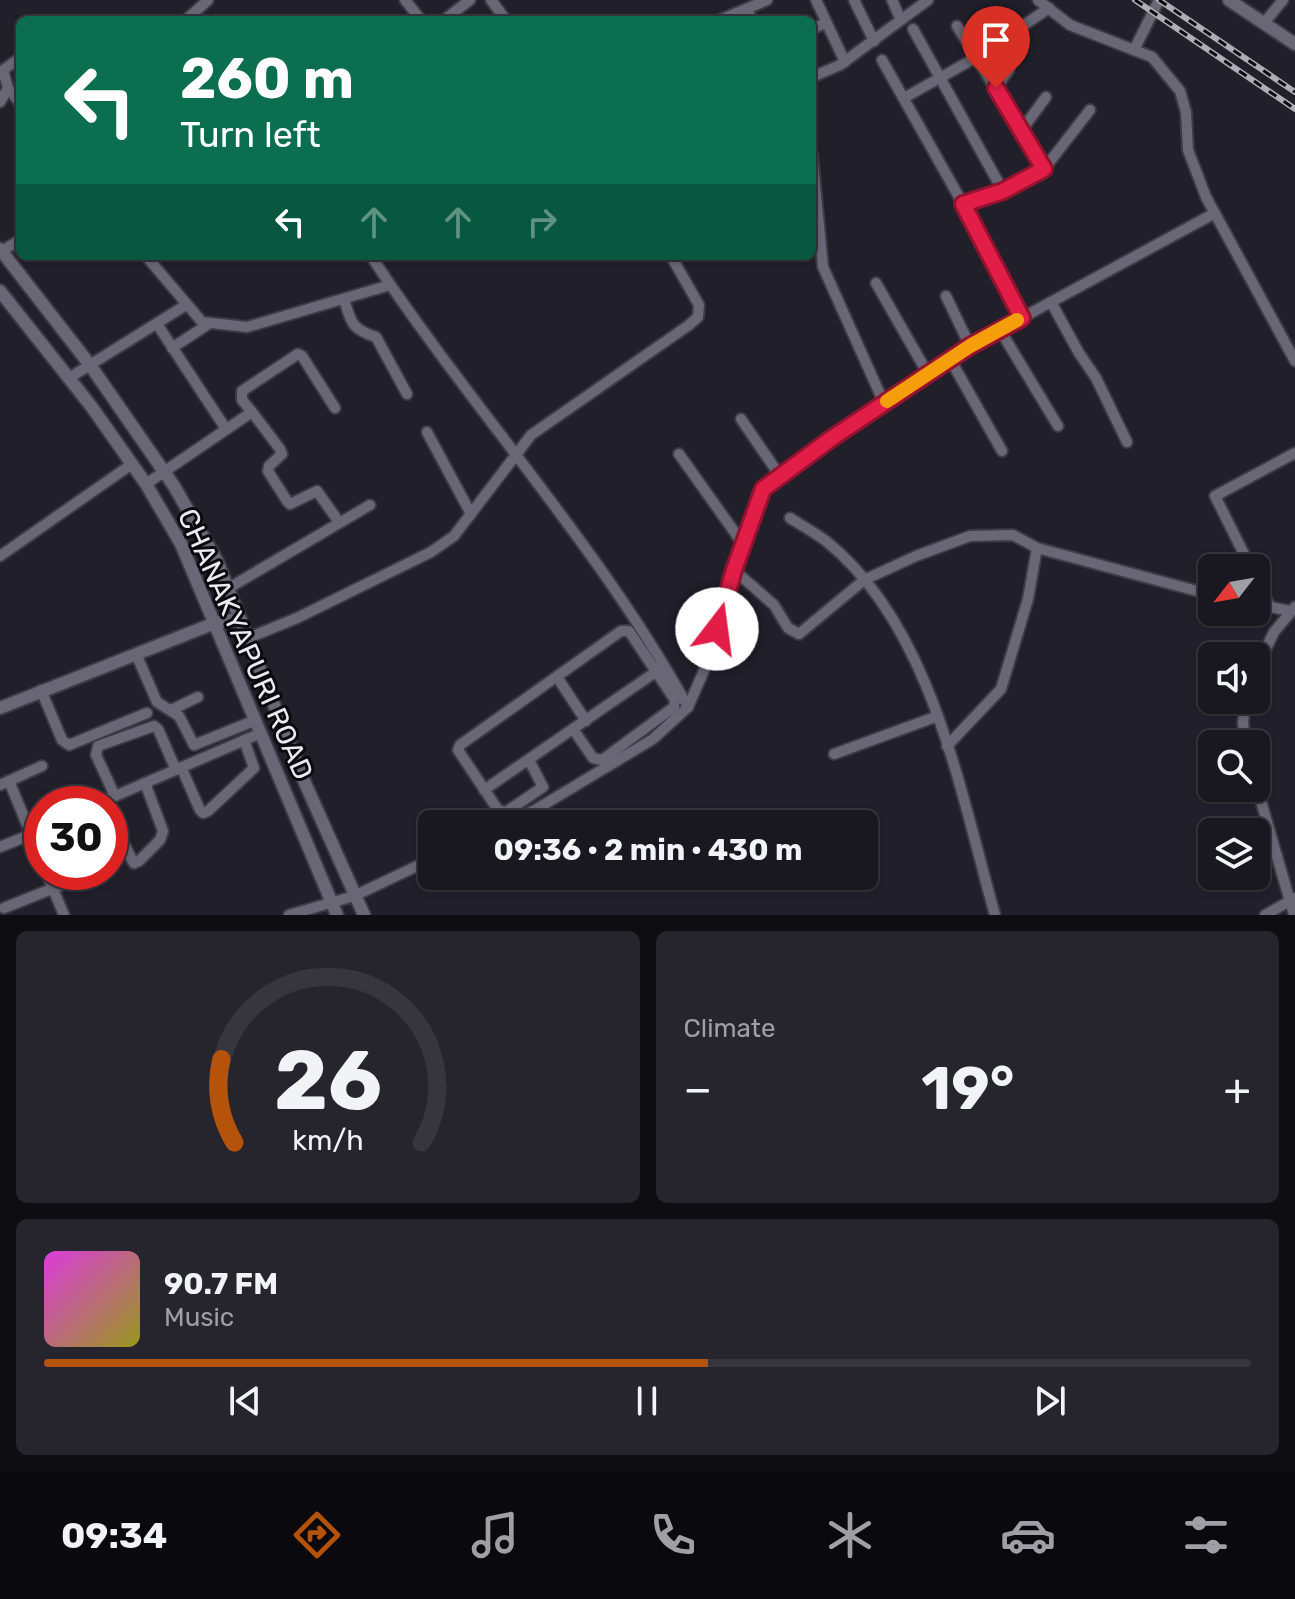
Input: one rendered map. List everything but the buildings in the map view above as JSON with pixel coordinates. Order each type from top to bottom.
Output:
[{"type":"street","points":[[190,16],[208,0]]},
{"type":"street","points":[[405,0],[418,16]]},
{"type":"street","points":[[450,16],[470,0]]},
{"type":"street","points":[[730,16],[767,0]]},
{"type":"street","points":[[816,0],[845,62]]},
{"type":"street","points":[[854,0],[874,41]]},
{"type":"street","points":[[892,0],[901,20]]},
{"type":"street","points":[[816,75],[845,62],[928,0]]},
{"type":"street","points":[[1038,0],[1070,25],[1152,57],[1180,91],[1186,112],[1188,150],[1215,213],[1295,361]]},
{"type":"street","points":[[1134,50],[1159,0]]},
{"type":"street","points":[[1229,0],[1295,44]]},
{"type":"street","points":[[1264,23],[1283,0]]},
{"type":"street","points":[[904,98],[977,57],[1049,8]]},
{"type":"street","points":[[747,9],[750,16]]},
{"type":"street","points":[[816,27],[826,23]]},
{"type":"street","points":[[957,26],[1044,169]]},
{"type":"street","points":[[913,29],[1003,191]]},
{"type":"street","points":[[882,60],[963,204],[1022,318]]},
{"type":"street","points":[[1,68],[8,88],[16,98]]},
{"type":"street","points":[[996,88],[1009,70]]},
{"type":"street","points":[[0,102],[8,88]]},
{"type":"street","points":[[1021,131],[1046,97]]},
{"type":"street","points":[[963,204],[1003,191],[1044,169],[1090,110]]},
{"type":"street","points":[[816,195],[823,267],[884,403]]},
{"type":"street","points":[[535,810],[653,739],[688,707],[709,659],[734,570],[763,489],[970,346],[1215,213]]},
{"type":"street","points":[[0,251],[90,365],[165,472],[217,561],[238,619],[364,915]]},
{"type":"street","points":[[149,260],[202,322],[247,327],[390,285]]},
{"type":"street","points":[[374,260],[410,316],[516,454],[654,645],[675,700],[674,707],[602,760],[593,758],[573,729]]},
{"type":"street","points":[[248,638],[297,618],[431,552],[454,536],[531,435],[698,317],[699,305],[673,260]]},
{"type":"street","points":[[876,283],[928,374]]},
{"type":"street","name":"CHANAKYAPURI ROAD","points":[[0,291],[132,464],[181,544],[337,915]]},
{"type":"street","points":[[946,296],[970,346]]},
{"type":"street","points":[[344,299],[352,324],[358,331],[376,337],[407,394]]},
{"type":"street","points":[[1051,302],[1096,378],[1127,442]]},
{"type":"street","points":[[69,378],[186,305]]},
{"type":"street","points":[[172,348],[210,323]]},
{"type":"street","points":[[157,324],[226,429]]},
{"type":"street","points":[[1000,330],[1058,426]]},
{"type":"street","points":[[335,408],[298,354],[242,391],[242,400],[280,449],[282,454],[269,466],[268,471],[287,501],[290,504],[317,491],[339,522]]},
{"type":"street","points":[[950,359],[1002,451]]},
{"type":"street","points":[[146,484],[252,412]]},
{"type":"street","points":[[741,419],[780,476]]},
{"type":"street","points":[[427,432],[471,514]]},
{"type":"street","points":[[1244,554],[1215,496],[1295,453]]},
{"type":"street","points":[[679,454],[743,544]]},
{"type":"street","points":[[0,556],[132,464]]},
{"type":"street","points":[[227,589],[370,505]]},
{"type":"street","points":[[790,518],[826,542],[864,580],[903,637],[924,677],[995,915]]},
{"type":"street","points":[[734,570],[774,605],[788,628],[799,634],[864,580],[970,536],[1013,535],[1037,548],[1198,592]]},
{"type":"street","points":[[947,746],[1001,689],[1028,599],[1037,548]]},
{"type":"street","points":[[1270,607],[1293,609]]},
{"type":"street","points":[[1269,642],[1293,609]]},
{"type":"street","points":[[0,708],[215,623],[238,619]]},
{"type":"street","points":[[529,760],[542,782],[541,790],[506,812],[498,810],[459,754],[460,745],[625,631],[629,631],[661,669],[688,707]]},
{"type":"street","points":[[136,654],[157,702],[179,716],[194,745],[258,726]]},
{"type":"street","points":[[484,790],[661,669]]},
{"type":"street","points":[[557,677],[586,721]]},
{"type":"street","points":[[41,690],[62,740],[69,745],[147,713]]},
{"type":"street","points":[[171,710],[198,697]]},
{"type":"street","points":[[834,754],[938,716]]},
{"type":"street","points":[[110,786],[96,755],[98,746],[154,726],[203,813],[254,768],[244,740]]},
{"type":"street","points":[[128,790],[244,740],[258,726]]},
{"type":"street","points":[[24,821],[4,783],[42,766]]},
{"type":"street","points":[[128,852],[134,863],[139,861],[163,836],[145,783]]},
{"type":"street","points":[[1261,802],[1294,915]]},
{"type":"street","points":[[0,847],[24,837]]},
{"type":"street","points":[[289,915],[354,896],[418,866]]},
{"type":"street","points":[[4,908],[48,890]]},
{"type":"street","points":[[54,890],[64,915]]},
{"type":"street","points":[[1265,915],[1291,899]]},
{"type":"railway","points":[[1135,0],[1295,109]]},
{"type":"railway","points":[[1159,0],[1295,92]]},
{"type":"slow traffic","points":[[887,401],[970,346],[1017,320]]},
{"type":"route","points":[[717,629],[763,489],[832,438],[970,346],[1022,318],[963,204],[1003,191],[1044,169],[996,88]]}]
